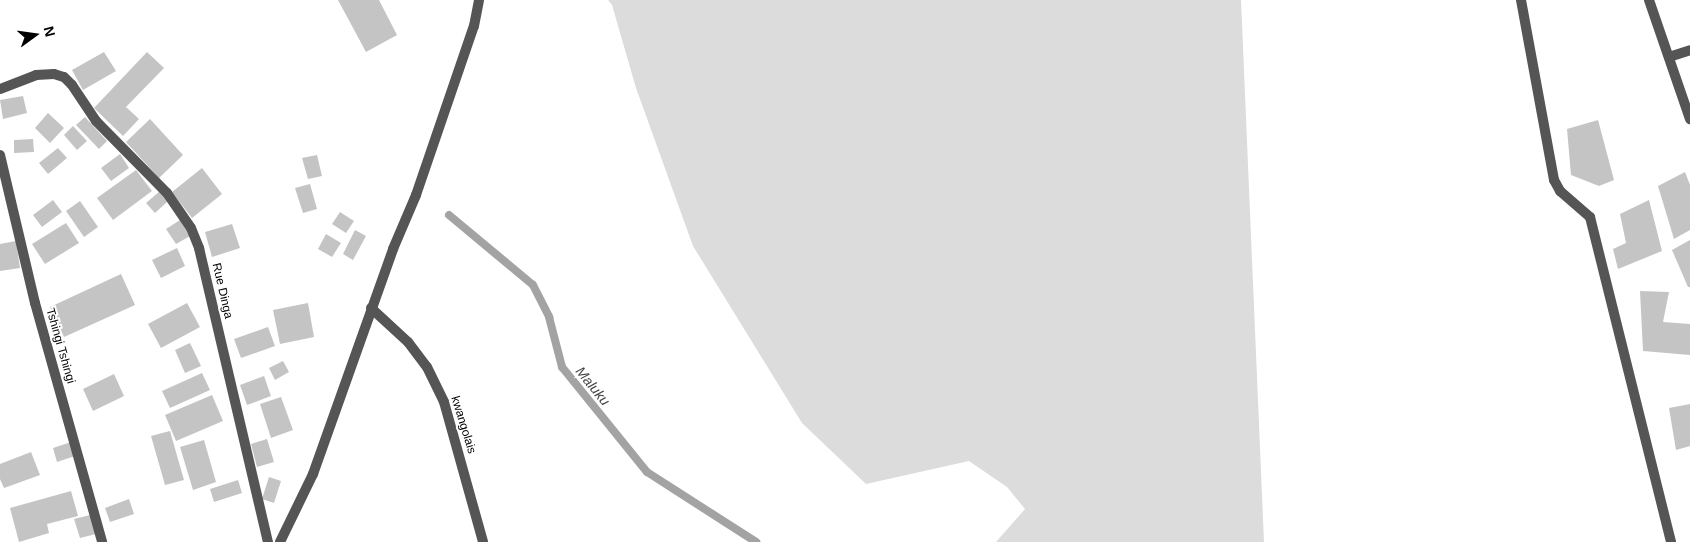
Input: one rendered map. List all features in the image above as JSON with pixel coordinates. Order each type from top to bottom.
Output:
[{"type":"street","points":[[280,542],[313,474],[371,308],[416,195],[474,26],[479,0]]},
{"type":"street","points":[[1520,0],[1554,180],[1560,191],[1590,217],[1671,542]]},
{"type":"street","points":[[1649,0],[1690,119]]},
{"type":"street","points":[[1668,58],[1690,50]]},
{"type":"street","name":"Rue Dinga","points":[[0,89],[36,75],[54,74],[64,77],[72,85],[96,121],[167,194],[194,235],[199,248],[268,542]]},
{"type":"street","name":"Tshingi Tshingi","points":[[0,155],[35,303],[102,542]]},
{"type":"street","name":"kwangolais","points":[[371,308],[408,342],[427,367],[444,402],[483,542]]},
{"type":"shaded area","points":[[608,0],[1241,0],[1264,542],[996,542],[1025,509],[1007,487],[969,461],[866,484],[802,423],[693,246],[636,88],[612,5]]},
{"type":"building","points":[[338,0],[379,0],[397,35],[366,52]]},
{"type":"building","points":[[104,52],[116,71],[83,90],[72,70]]},
{"type":"building","points":[[147,52],[164,68],[126,107],[139,119],[123,136],[94,108]]},
{"type":"building","points":[[23,96],[27,113],[3,119],[0,100]]},
{"type":"building","points":[[48,113],[64,128],[50,143],[35,128]]},
{"type":"building","points":[[85,117],[107,141],[99,149],[76,125]]},
{"type":"building","points":[[150,119],[183,155],[159,178],[126,142]]},
{"type":"building","points":[[1598,120],[1614,180],[1599,186],[1571,175],[1567,129]]},
{"type":"building","points":[[73,126],[87,141],[77,150],[64,135]]},
{"type":"building","points":[[33,139],[34,152],[14,153],[14,140]]},
{"type":"building","points":[[58,148],[67,158],[48,174],[39,163]]},
{"type":"building","points":[[120,154],[129,168],[111,181],[101,168]]},
{"type":"building","points":[[317,155],[322,176],[308,179],[302,158]]},
{"type":"building","points":[[202,168],[222,194],[192,218],[172,192]]},
{"type":"building","points":[[136,170],[152,191],[113,220],[97,198]]},
{"type":"building","points":[[1685,172],[1690,185],[1690,230],[1674,239],[1658,186]]},
{"type":"building","points":[[310,184],[317,209],[303,213],[295,188]]},
{"type":"building","points":[[160,191],[168,201],[155,213],[146,203]]},
{"type":"building","points":[[53,200],[62,212],[42,227],[33,215]]},
{"type":"building","points":[[1649,200],[1662,251],[1618,269],[1613,249],[1626,243],[1620,214]]},
{"type":"building","points":[[80,201],[98,227],[84,237],[66,211]]},
{"type":"building","points":[[340,212],[354,221],[346,233],[332,224]]},
{"type":"building","points":[[180,220],[190,236],[176,244],[166,229]]},
{"type":"building","points":[[66,223],[79,243],[45,264],[32,244]]},
{"type":"building","points":[[232,224],[240,248],[212,257],[205,232]]},
{"type":"building","points":[[355,230],[366,236],[353,260],[343,254]]},
{"type":"building","points":[[326,234],[341,243],[332,257],[318,249]]},
{"type":"building","points":[[1690,240],[1690,287],[1688,287],[1672,250]]},
{"type":"building","points":[[16,241],[20,268],[0,271],[0,244]]},
{"type":"building","points":[[177,248],[185,266],[161,278],[152,260]]},
{"type":"building","points":[[121,274],[135,305],[64,337],[50,307]]},
{"type":"building","points":[[1640,291],[1669,292],[1663,322],[1690,324],[1690,355],[1643,351]]},
{"type":"building","points":[[187,303],[200,327],[161,348],[148,324]]},
{"type":"building","points":[[308,303],[314,337],[280,344],[273,310]]},
{"type":"building","points":[[268,327],[275,346],[241,358],[234,339]]},
{"type":"building","points":[[190,343],[201,366],[185,373],[175,350]]},
{"type":"building","points":[[283,361],[289,372],[275,380],[269,368]]},
{"type":"building","points":[[202,373],[210,390],[170,408],[162,391]]},
{"type":"building","points":[[114,374],[124,396],[93,411],[83,389]]},
{"type":"building","points":[[264,376],[271,396],[247,405],[240,385]]},
{"type":"building","points":[[212,395],[223,421],[176,441],[165,415]]},
{"type":"building","points":[[281,397],[293,430],[271,438],[260,404]]},
{"type":"building","points":[[1690,404],[1690,446],[1676,450],[1669,408]]},
{"type":"building","points":[[170,431],[184,480],[165,485],[151,436]]},
{"type":"building","points":[[267,439],[274,462],[257,467],[251,444]]},
{"type":"building","points":[[204,440],[216,482],[193,490],[180,447]]},
{"type":"building","points":[[71,442],[75,456],[57,462],[53,448]]},
{"type":"building","points":[[31,452],[40,475],[4,488],[0,479],[0,464]]},
{"type":"building","points":[[269,477],[281,481],[274,503],[262,499]]},
{"type":"building","points":[[238,480],[242,493],[214,502],[210,489]]},
{"type":"building","points":[[71,491],[78,516],[47,524],[49,533],[19,542],[10,508]]},
{"type":"building","points":[[129,499],[134,514],[110,522],[105,508]]},
{"type":"building","points":[[90,515],[96,534],[80,538],[74,519]]},
{"type":"waterway","name":"Maluku","points":[[449,215],[533,285],[549,317],[562,367],[647,472],[756,542]]}]
